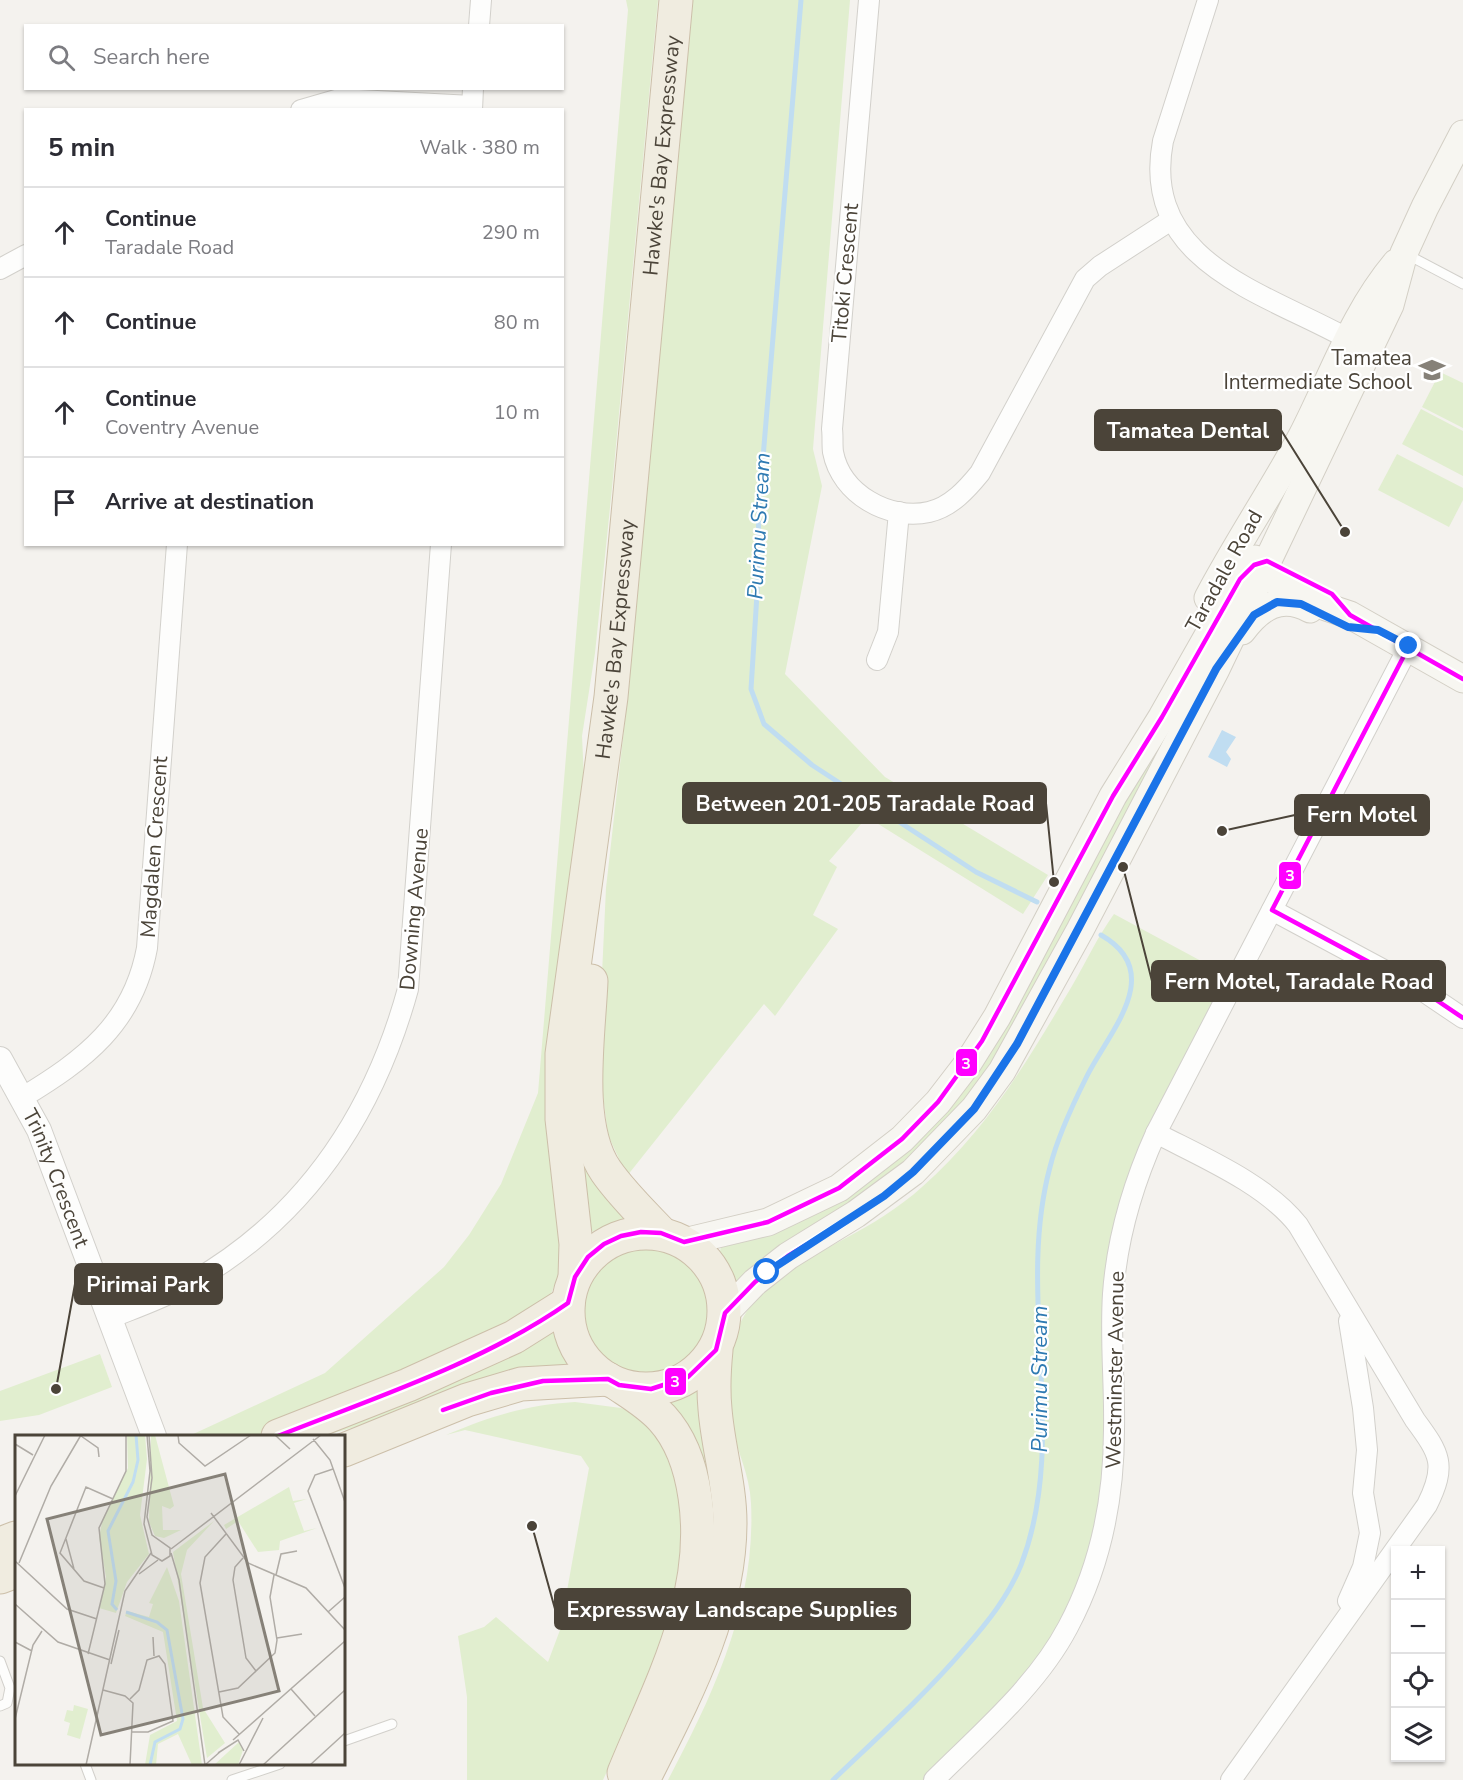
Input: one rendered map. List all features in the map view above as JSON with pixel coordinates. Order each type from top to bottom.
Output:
[{"type":"highway","name":"Hawke's Bay Expressway","points":[[571,1290],[576,1244],[563,1130],[562,1054],[613,675],[676,0]]},
{"type":"highway","name":"Hawke's Bay Expressway","points":[[672,1238],[605,1170],[592,1133],[586,1078],[593,959],[660,336],[686,0]]},
{"type":"highway","points":[[283,1435],[408,1385],[514,1337],[571,1290],[588,1257],[604,1244],[621,1236],[641,1232],[672,1238],[698,1252],[718,1280],[724,1313],[716,1350],[715,1410],[728,1483],[729,1552],[708,1640],[690,1688],[643,1780]]},
{"type":"highway","points":[[571,1290],[570,1331],[585,1359],[613,1382],[646,1403],[677,1439],[693,1481],[699,1526],[692,1596],[683,1630],[621,1780]]},
{"type":"highway","points":[[345,1450],[467,1400],[543,1381],[613,1382],[651,1389],[670,1385],[688,1377],[716,1350]]},
{"type":"highway","points":[[0,1544],[15,1538]]},
{"type":"highway","points":[[0,1577],[15,1571]]},
{"type":"main road","name":"Taradale Road","points":[[1124,776],[1137,740],[1215,584],[1301,436],[1358,344],[1397,288],[1404,253],[1463,134]]},
{"type":"main road","name":"Taradale Road","points":[[724,1313],[755,1282],[788,1256],[856,1215],[913,1172],[974,1109],[1002,1071],[1216,669],[1358,344]]},
{"type":"main road","name":"Taradale Road","points":[[1261,566],[1258,543],[1301,436]]},
{"type":"main road","name":"Taradale Road","points":[[672,1238],[768,1222],[814,1202],[865,1169],[927,1114],[963,1070],[996,1017],[1124,776],[1162,717],[1239,579],[1261,566]]},
{"type":"main road","points":[[1261,566],[1332,594],[1350,615],[1409,646],[1463,679]]},
{"type":"main road","points":[[1216,669],[1254,615],[1277,602],[1301,604],[1348,627],[1378,630]]},
{"type":"street","points":[[478,24],[481,0]]},
{"type":"street","name":"Titoki Crescent","points":[[869,0],[834,405],[833,452],[840,469],[861,497],[877,506],[899,512],[931,512],[965,491],[980,473],[1085,279],[1100,266],[1171,220]]},
{"type":"street","points":[[1208,0],[1163,141],[1159,163],[1160,186],[1171,220],[1201,259],[1216,270],[1358,344]]},
{"type":"street","points":[[308,108],[339,99],[472,101]]},
{"type":"street","points":[[0,269],[24,256]]},
{"type":"street","points":[[877,660],[888,632],[899,512]]},
{"type":"street","name":"Magdalen Crescent","points":[[23,1097],[63,1072],[100,1043],[126,1006],[144,960],[177,546]]},
{"type":"street","name":"Downing Avenue","points":[[110,1318],[184,1286],[253,1240],[318,1175],[352,1128],[396,1035],[408,988],[441,546]]},
{"type":"street","name":"Westminster Avenue","points":[[934,1780],[1006,1708],[1038,1670],[1067,1629],[1090,1581],[1105,1529],[1112,1482],[1113,1293],[1119,1246],[1131,1195],[1156,1133],[1409,646]]},
{"type":"street","points":[[1272,910],[1423,991],[1463,1018]]},
{"type":"street","name":"Trinity Crescent","points":[[0,1059],[23,1097],[39,1130],[153,1435]]},
{"type":"street","points":[[1156,1133],[1266,1194],[1284,1208],[1298,1225],[1415,1420],[1437,1450],[1438,1478],[1427,1505],[1266,1734],[1231,1780]]},
{"type":"street","points":[[1333,1636],[1363,1567],[1370,1533],[1363,1493],[1367,1450],[1364,1408],[1348,1311]]},
{"type":"lane","points":[[1404,253],[1463,284]]},
{"type":"lane","points":[[0,1661],[10,1694],[7,1703],[0,1706]]},
{"type":"lane","points":[[345,1741],[392,1724]]},
{"type":"lane","points":[[85,1765],[91,1780]]},
{"type":"lane","points":[[234,1779],[277,1765]]},
{"type":"green space","points":[[626,0],[658,0],[595,653],[582,736],[585,800],[561,1261],[556,1282],[550,1296],[485,1335],[258,1435],[191,1435],[325,1373],[444,1267],[469,1235],[501,1184],[538,1093],[628,10]]},
{"type":"green space","points":[[689,0],[850,0],[813,449],[822,486],[785,674],[885,777],[1048,875],[1023,914],[867,817],[829,861],[837,867],[813,915],[838,929],[775,1016],[764,1004],[627,1176],[608,1135],[602,1087],[600,1017],[606,888],[629,685]]},
{"type":"green space","points":[[1440,372],[1463,383],[1463,428],[1422,407]]},
{"type":"green space","points":[[1421,409],[1463,431],[1463,476],[1402,444]]},
{"type":"green space","points":[[1397,454],[1463,488],[1463,500],[1449,527],[1378,490]]},
{"type":"green space","points":[[1241,594],[1011,1036],[961,1108],[895,1174],[736,1285],[720,1252],[721,1246],[883,1169],[1124,798]]},
{"type":"green space","points":[[1114,914],[1203,962],[1234,983],[1121,1216],[1099,1541],[1033,1679],[927,1780],[668,1780],[716,1681],[729,1647],[747,1577],[751,1540],[750,1493],[730,1421],[728,1400],[730,1361],[738,1328],[757,1298],[769,1286],[797,1265],[864,1228],[904,1202],[946,1165],[967,1142],[1023,1067]]},
{"type":"green space","points":[[577,1086],[631,1217],[591,1232],[588,1229]]},
{"type":"green space","points":[[645,1247],[670,1252],[690,1266],[704,1286],[709,1311],[704,1336],[690,1356],[670,1370],[645,1375],[620,1370],[600,1356],[586,1336],[581,1311],[586,1286],[600,1266],[620,1252]]},
{"type":"green space","points":[[557,1324],[566,1352],[575,1365],[327,1435],[308,1435]]},
{"type":"green space","points":[[100,1354],[112,1387],[39,1415],[0,1421],[0,1391]]},
{"type":"green space","points":[[701,1388],[720,1531],[702,1591],[658,1401],[675,1400]]},
{"type":"green space","points":[[575,1402],[621,1408],[639,1415],[675,1457],[687,1521],[674,1625],[603,1780],[467,1780],[467,1697],[458,1636],[484,1627],[496,1617],[548,1662],[560,1630],[589,1468],[581,1456],[465,1430],[446,1435],[509,1412]]},
{"type":"water","points":[[1222,730],[1236,737],[1226,752],[1231,759],[1227,767],[1208,757]]},
{"type":"waterway","name":"Purimu Stream","points":[[801,0],[759,506],[757,594],[751,689],[764,724],[812,765],[976,872],[1037,902]]},
{"type":"waterway","name":"Purimu Stream","points":[[833,1780],[917,1700],[965,1648],[996,1609],[1021,1565],[1035,1517],[1041,1468],[1038,1266],[1041,1216],[1050,1167],[1071,1110],[1095,1061],[1118,1023],[1131,985],[1130,967],[1120,950],[1101,935]]},
{"type":"transit line","name":"3","points":[[281,1435],[465,1361],[535,1324],[568,1303],[575,1277],[588,1257],[604,1244],[621,1236],[641,1232],[661,1233],[684,1242],[768,1222],[839,1188],[902,1139],[938,1102],[982,1041],[1113,796],[1162,717],[1240,579],[1254,565],[1267,561],[1332,594],[1350,615],[1463,679]]},
{"type":"transit line","name":"3","points":[[1409,646],[1272,910],[1423,991],[1463,1018]]},
{"type":"transit line","name":"3","points":[[443,1410],[491,1393],[543,1381],[608,1379],[619,1385],[651,1389],[688,1377],[716,1350],[725,1313],[755,1282],[788,1256],[843,1223]]},
{"type":"place","name":"Tamatea Intermediate School","points":[[1432,370]]},
{"type":"place","name":"Tamatea Dental","points":[[1345,532]]},
{"type":"place","name":"Fern Motel","points":[[1222,831]]},
{"type":"place","name":"Fern Motel, Taradale Road","points":[[1123,867]]},
{"type":"place","name":"Between 201-205 Taradale Road","points":[[1054,882]]},
{"type":"place","name":"Pirimai Park","points":[[56,1389]]},
{"type":"place","name":"Expressway Landscape Supplies","points":[[532,1526]]},
{"type":"route","points":[[767,1272],[788,1256],[884,1196],[913,1172],[974,1109],[1002,1071],[1080,930],[1216,669],[1254,615],[1266,606],[1289,601],[1301,604],[1348,627],[1378,630],[1409,646]]}]
